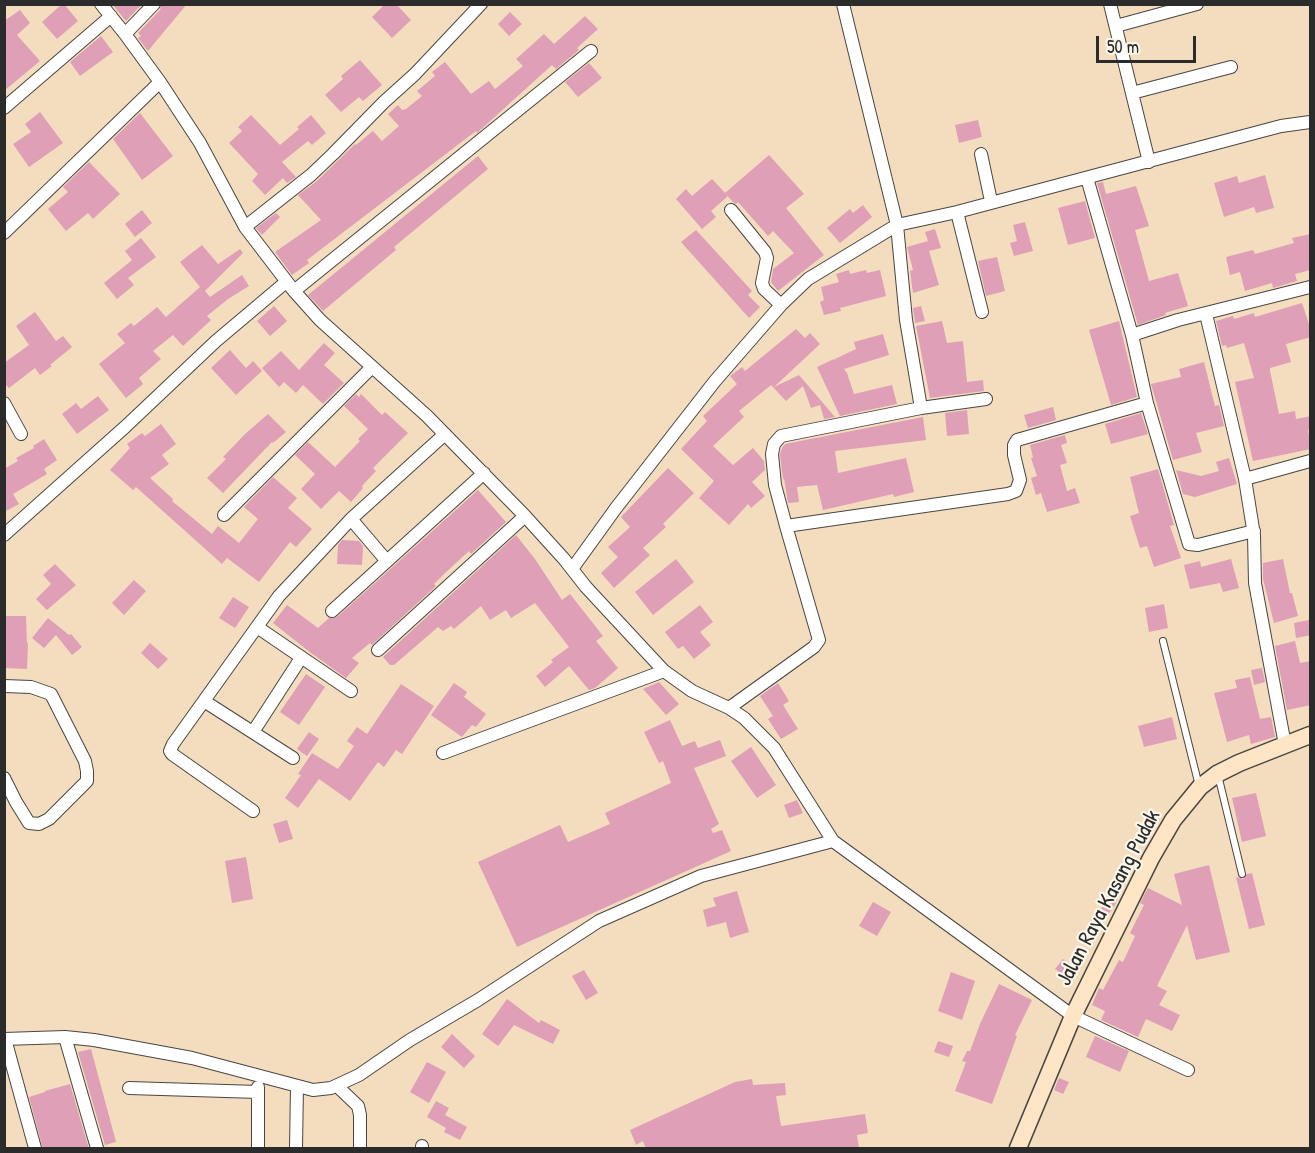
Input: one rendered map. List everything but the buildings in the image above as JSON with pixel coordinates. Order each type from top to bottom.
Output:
[{"type":"street","points":[[100,4],[160,82],[200,143],[245,227],[290,287],[320,320],[445,434],[484,473],[664,670],[692,691],[729,708],[744,718],[774,748],[833,841],[1073,1016],[1188,1070]]},
{"type":"street","points":[[125,34],[154,4]]},
{"type":"street","points":[[245,227],[311,175],[415,74],[481,4]]},
{"type":"street","points":[[843,4],[897,225],[906,320],[921,408]]},
{"type":"street","points":[[1110,4],[1149,162]]},
{"type":"street","points":[[1116,26],[1197,4]]},
{"type":"street","points":[[4,108],[72,52],[111,16]]},
{"type":"street","points":[[4,535],[125,427],[216,341],[290,287],[591,51]]},
{"type":"street","points":[[1132,93],[1231,68]]},
{"type":"street","points":[[4,232],[160,82]]},
{"type":"street","points":[[572,569],[616,508],[715,381],[781,305],[808,279],[897,225],[957,212],[991,201],[1149,162],[1281,126],[1311,122]]},
{"type":"street","points":[[981,154],[991,201]]},
{"type":"street","points":[[1087,178],[1132,334],[1147,403],[1189,544],[1198,545],[1254,531]]},
{"type":"street","points":[[731,210],[765,252],[767,258],[762,283],[764,289],[781,305]]},
{"type":"street","points":[[957,212],[982,312]]},
{"type":"street","points":[[1132,334],[1311,287]]},
{"type":"street","points":[[1206,314],[1245,479],[1254,531],[1255,583],[1286,745]]},
{"type":"street","points":[[224,515],[372,367]]},
{"type":"street","points":[[729,708],[814,647],[819,640],[775,485],[772,454],[774,444],[781,436],[921,408],[986,399]]},
{"type":"street","points":[[4,403],[21,434]]},
{"type":"street","points":[[786,526],[1008,494],[1016,491],[1020,480],[1014,455],[1014,445],[1017,440],[1147,403]]},
{"type":"street","points":[[253,811],[172,754],[170,751],[173,744],[279,596],[351,519],[445,434]]},
{"type":"street","points":[[1245,479],[1311,461]]},
{"type":"street","points":[[332,611],[484,473]]},
{"type":"street","points":[[378,650],[525,516]]},
{"type":"street","points":[[351,519],[386,560]]},
{"type":"street","points":[[257,627],[351,691]]},
{"type":"street","points":[[253,732],[301,658]]},
{"type":"street","points":[[443,753],[664,670]]},
{"type":"street","points":[[4,686],[31,687],[51,694],[85,761],[87,781],[49,819],[39,824],[29,823],[10,802],[4,778]]},
{"type":"street","points":[[204,701],[293,758]]},
{"type":"street","name":"Jalan Raya Kasang Pudak","points":[[1018,1149],[1073,1016],[1151,858],[1173,820],[1200,787],[1218,774],[1239,763],[1310,736]]},
{"type":"street","points":[[35,1149],[5,1039],[65,1037],[94,1040],[192,1058],[313,1090],[331,1088],[359,1075],[410,1040],[478,1000],[599,921],[701,876],[833,841]]},
{"type":"street","points":[[65,1037],[97,1149]]},
{"type":"street","points":[[258,1149],[259,1076]]},
{"type":"street","points":[[296,1149],[297,1086]]},
{"type":"street","points":[[337,1086],[358,1106],[360,1149]]},
{"type":"street","points":[[129,1088],[258,1092]]},
{"type":"lane","points":[[1163,641],[1200,787]]},
{"type":"lane","points":[[1218,774],[1242,874]]}]
